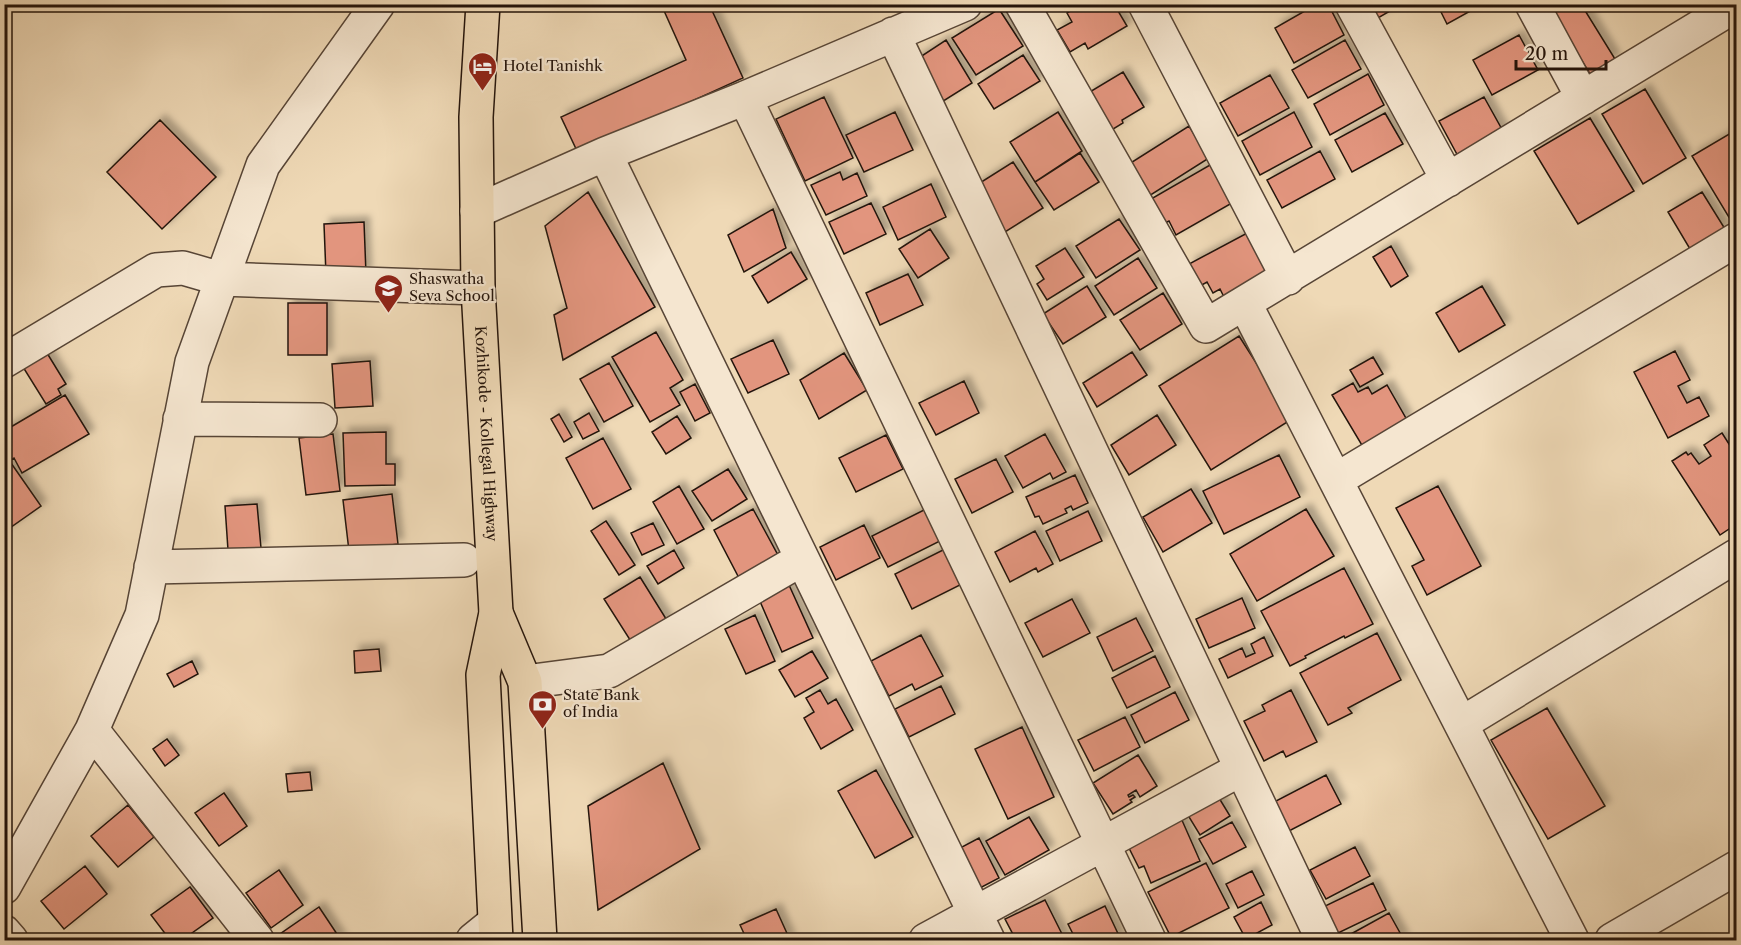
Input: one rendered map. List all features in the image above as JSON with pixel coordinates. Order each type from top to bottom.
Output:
[{"type":"main road","name":"Kozhikode - Kollegal Highway","points":[[483,4],[476,117],[478,288],[496,613],[483,675],[488,935]]},
{"type":"main road","name":"Kozhikode - Kollegal Highway","points":[[496,613],[525,682],[540,940]]},
{"type":"street","points":[[6,876],[92,730],[142,615],[192,362],[263,165],[378,4]]},
{"type":"street","points":[[477,211],[605,154],[745,98],[965,4]]},
{"type":"street","points":[[1022,4],[1206,326],[1737,5]]},
{"type":"street","points":[[1145,4],[1287,278]]},
{"type":"street","points":[[1352,4],[1449,180]]},
{"type":"street","points":[[1532,4],[1583,98]]},
{"type":"street","points":[[893,34],[1323,940]]},
{"type":"street","points":[[745,98],[1149,940]]},
{"type":"street","points":[[605,154],[982,927]]},
{"type":"street","points":[[1336,480],[1737,240]]},
{"type":"street","points":[[4,361],[156,270],[183,268],[222,279],[478,288]]},
{"type":"street","points":[[1245,304],[1572,940]]},
{"type":"street","points":[[180,419],[320,420]]},
{"type":"street","points":[[1461,724],[1737,556]]},
{"type":"street","points":[[151,567],[464,560]]},
{"type":"street","points":[[525,682],[609,671],[802,560]]},
{"type":"street","points":[[92,730],[257,940]]},
{"type":"street","points":[[926,940],[982,927],[1102,844],[1241,769]]},
{"type":"street","points":[[1612,940],[1737,868]]},
{"type":"street","points":[[4,932],[11,940]]},
{"type":"building","points":[[661,4],[709,4],[743,78],[578,153],[561,117],[686,60]]},
{"type":"building","points":[[1081,4],[1114,4],[1127,26],[1088,49],[1085,43],[1070,52],[1057,30],[1072,22],[1067,13]]},
{"type":"building","points":[[1317,4],[1328,4],[1344,35],[1294,63],[1275,28]]},
{"type":"building","points":[[1371,4],[1402,4],[1378,18]]},
{"type":"building","points":[[1437,4],[1483,4],[1447,24]]},
{"type":"building","points":[[1547,4],[1581,4],[1615,59],[1590,74]]},
{"type":"building","points":[[999,9],[1023,46],[976,75],[952,38]]},
{"type":"building","points":[[1519,35],[1538,70],[1492,95],[1473,60]]},
{"type":"building","points":[[946,40],[972,83],[937,105],[911,63]]},
{"type":"building","points":[[1345,40],[1361,69],[1308,98],[1292,70]]},
{"type":"building","points":[[1023,55],[1040,81],[994,109],[978,84]]},
{"type":"building","points":[[1123,72],[1144,107],[1122,120],[1123,123],[1110,131],[1088,93]]},
{"type":"building","points":[[1368,74],[1384,105],[1330,135],[1314,104]]},
{"type":"building","points":[[1270,75],[1289,108],[1238,136],[1220,103]]},
{"type":"building","points":[[1645,89],[1686,158],[1643,184],[1602,114]]},
{"type":"building","points":[[824,97],[853,158],[805,181],[776,119]]},
{"type":"building","points":[[1484,97],[1504,133],[1459,158],[1439,121]]},
{"type":"building","points":[[895,112],[913,150],[864,172],[846,135]]},
{"type":"building","points":[[1058,112],[1082,151],[1035,182],[1010,142]]},
{"type":"building","points":[[1294,112],[1312,147],[1260,175],[1242,141]]},
{"type":"building","points":[[1385,113],[1403,144],[1352,172],[1335,140]]},
{"type":"building","points":[[1590,118],[1634,191],[1578,224],[1534,151]]},
{"type":"building","points":[[160,120],[216,177],[162,229],[107,172]]},
{"type":"building","points":[[1189,126],[1209,158],[1149,196],[1129,164]]},
{"type":"building","points":[[1736,130],[1736,222],[1733,224],[1692,156]]},
{"type":"building","points":[[1320,151],[1335,179],[1282,208],[1267,180]]},
{"type":"building","points":[[1080,153],[1099,182],[1054,210],[1035,182]]},
{"type":"building","points":[[1013,162],[1043,208],[1005,232],[975,186]]},
{"type":"building","points":[[1210,165],[1232,203],[1176,235],[1169,221],[1165,223],[1151,199]]},
{"type":"building","points":[[840,172],[843,180],[857,173],[867,196],[826,215],[811,185]]},
{"type":"building","points":[[931,184],[946,217],[898,240],[883,207]]},
{"type":"building","points":[[588,192],[655,307],[563,360],[554,315],[567,308],[545,226]]},
{"type":"building","points":[[1702,192],[1725,229],[1690,249],[1668,212]]},
{"type":"building","points":[[871,203],[886,234],[844,254],[829,222]]},
{"type":"building","points":[[773,209],[786,248],[744,272],[728,235]]},
{"type":"building","points":[[1119,219],[1140,250],[1096,278],[1076,246]]},
{"type":"building","points":[[364,222],[366,274],[326,275],[324,224]]},
{"type":"building","points":[[930,229],[949,258],[918,278],[899,249]]},
{"type":"building","points":[[1251,231],[1272,272],[1224,297],[1220,289],[1213,293],[1207,282],[1200,286],[1189,264]]},
{"type":"building","points":[[1391,246],[1408,276],[1391,287],[1373,257]]},
{"type":"building","points":[[1065,248],[1084,277],[1047,300],[1037,284],[1044,279],[1036,266]]},
{"type":"building","points":[[791,252],[807,279],[768,303],[752,276]]},
{"type":"building","points":[[1138,258],[1157,288],[1114,315],[1095,286]]},
{"type":"building","points":[[908,274],[923,305],[880,325],[866,293]]},
{"type":"building","points":[[1087,286],[1106,317],[1063,344],[1043,314]]},
{"type":"building","points":[[1482,286],[1505,325],[1459,352],[1436,313]]},
{"type":"building","points":[[1163,293],[1182,324],[1140,350],[1120,320]]},
{"type":"building","points":[[288,303],[327,303],[327,355],[288,355]]},
{"type":"building","points":[[656,332],[683,380],[670,388],[680,405],[650,422],[612,357]]},
{"type":"building","points":[[1239,336],[1292,419],[1211,470],[1159,386]]},
{"type":"building","points":[[773,340],[789,374],[748,393],[731,359]]},
{"type":"building","points":[[1675,351],[1690,380],[1678,386],[1687,403],[1699,397],[1709,416],[1668,438],[1634,372]]},
{"type":"building","points":[[1132,352],[1147,375],[1097,407],[1083,383]]},
{"type":"building","points":[[47,353],[66,384],[58,389],[61,395],[46,404],[23,367]]},
{"type":"building","points":[[844,353],[867,390],[819,419],[800,380]]},
{"type":"building","points":[[1373,357],[1383,374],[1360,387],[1350,370]]},
{"type":"building","points":[[370,361],[373,406],[335,408],[332,364]]},
{"type":"building","points":[[609,363],[633,406],[604,422],[580,379]]},
{"type":"building","points":[[964,381],[979,413],[936,435],[919,403]]},
{"type":"building","points":[[1353,383],[1358,392],[1368,387],[1372,394],[1387,385],[1407,420],[1363,447],[1332,395]]},
{"type":"building","points":[[695,384],[710,413],[695,421],[680,392]]},
{"type":"building","points":[[65,395],[89,434],[22,473],[14,458],[4,464],[4,431]]},
{"type":"building","points":[[589,413],[599,431],[583,439],[574,422]]},
{"type":"building","points":[[559,414],[572,437],[564,442],[551,419]]},
{"type":"building","points":[[1157,415],[1176,445],[1129,475],[1111,445]]},
{"type":"building","points":[[677,416],[691,438],[666,454],[652,432]]},
{"type":"building","points":[[386,432],[386,464],[395,464],[395,485],[345,486],[343,433]]},
{"type":"building","points":[[1722,433],[1736,455],[1736,533],[1732,527],[1720,535],[1672,461],[1686,452],[1688,455],[1691,453],[1699,464],[1711,456],[1704,445]]},
{"type":"building","points":[[333,434],[340,491],[306,495],[299,438]]},
{"type":"building","points":[[1045,434],[1066,472],[1053,479],[1050,473],[1023,488],[1005,456]]},
{"type":"building","points":[[886,435],[903,469],[856,492],[839,458]]},
{"type":"building","points":[[603,438],[631,489],[593,509],[566,458]]},
{"type":"building","points":[[1279,455],[1300,497],[1224,534],[1203,491]]},
{"type":"building","points":[[996,459],[1013,492],[972,513],[955,479]]},
{"type":"building","points":[[11,463],[41,506],[4,532],[4,468]]},
{"type":"building","points":[[728,469],[747,499],[712,521],[692,491]]},
{"type":"building","points":[[1075,475],[1088,503],[1073,510],[1071,506],[1065,509],[1067,513],[1043,524],[1039,516],[1035,517],[1026,497]]},
{"type":"building","points":[[679,486],[704,529],[677,544],[653,502]]},
{"type":"building","points":[[1438,486],[1481,566],[1427,595],[1412,566],[1424,560],[1396,508]]},
{"type":"building","points":[[1191,489],[1212,523],[1163,552],[1143,517]]},
{"type":"building","points":[[392,494],[398,544],[349,551],[343,500]]},
{"type":"building","points":[[257,504],[261,548],[228,550],[225,506]]},
{"type":"building","points":[[928,508],[944,539],[888,567],[872,536]]},
{"type":"building","points":[[753,509],[779,557],[739,578],[714,530]]},
{"type":"building","points":[[1306,509],[1334,556],[1257,601],[1230,554]]},
{"type":"building","points":[[1088,511],[1102,541],[1060,561],[1046,531]]},
{"type":"building","points":[[606,521],[635,565],[619,575],[591,531]]},
{"type":"building","points":[[653,523],[664,545],[642,555],[631,533]]},
{"type":"building","points":[[864,525],[880,558],[836,580],[820,547]]},
{"type":"building","points":[[1035,531],[1053,564],[1038,572],[1036,568],[1010,582],[995,552]]},
{"type":"building","points":[[945,549],[962,584],[912,609],[895,574]]},
{"type":"building","points":[[674,550],[684,568],[658,584],[647,566]]},
{"type":"building","points":[[1344,568],[1373,624],[1345,638],[1344,636],[1290,666],[1261,611]]},
{"type":"building","points":[[640,577],[668,622],[632,643],[604,599]]},
{"type":"building","points":[[789,585],[813,638],[782,652],[759,599]]},
{"type":"building","points":[[1242,598],[1255,628],[1209,648],[1196,619]]},
{"type":"building","points":[[1072,599],[1090,633],[1043,657],[1025,623]]},
{"type":"building","points":[[755,615],[775,661],[746,674],[725,629]]},
{"type":"building","points":[[1136,618],[1153,651],[1113,671],[1097,637]]},
{"type":"building","points":[[1377,633],[1401,680],[1348,708],[1352,713],[1328,725],[1300,673]]},
{"type":"building","points":[[921,635],[943,676],[915,690],[912,684],[889,696],[871,661]]},
{"type":"building","points":[[1264,637],[1273,656],[1228,678],[1219,659],[1242,648],[1246,657],[1255,653],[1251,644]]},
{"type":"building","points":[[379,649],[381,671],[355,673],[354,651]]},
{"type":"building","points":[[812,651],[828,678],[795,697],[779,670]]},
{"type":"building","points":[[1155,656],[1170,687],[1127,708],[1112,678]]},
{"type":"building","points":[[192,661],[198,674],[174,687],[167,674]]},
{"type":"building","points":[[941,686],[955,714],[909,737],[895,709]]},
{"type":"building","points":[[820,690],[828,704],[836,699],[853,730],[821,749],[804,718],[814,712],[806,698]]},
{"type":"building","points":[[1291,690],[1317,742],[1286,757],[1283,751],[1264,761],[1244,721],[1265,711],[1262,705]]},
{"type":"building","points":[[1175,692],[1189,720],[1145,743],[1131,715]]},
{"type":"building","points":[[1547,708],[1605,806],[1548,839],[1491,740]]},
{"type":"building","points":[[1125,717],[1140,747],[1094,771],[1078,740]]},
{"type":"building","points":[[1022,727],[1054,797],[1008,819],[975,749]]},
{"type":"building","points":[[167,739],[179,755],[165,766],[153,749]]},
{"type":"building","points":[[1138,755],[1157,786],[1140,797],[1136,790],[1128,795],[1135,797],[1130,800],[1132,802],[1113,814],[1093,783]]},
{"type":"building","points":[[663,763],[700,849],[598,910],[588,806]]},
{"type":"building","points":[[876,770],[913,837],[875,858],[838,791]]},
{"type":"building","points":[[310,772],[312,790],[288,792],[286,774]]},
{"type":"building","points":[[1326,775],[1341,804],[1289,831],[1274,802]]},
{"type":"building","points":[[224,793],[247,826],[219,846],[195,813]]},
{"type":"building","points":[[1216,793],[1230,816],[1200,835],[1186,812]]},
{"type":"building","points":[[128,805],[154,837],[118,867],[91,836]]},
{"type":"building","points":[[1029,817],[1049,850],[1005,875],[986,841]]},
{"type":"building","points":[[1181,818],[1200,861],[1151,883],[1144,866],[1139,868],[1126,842]]},
{"type":"building","points":[[1232,822],[1246,847],[1213,864],[1199,839]]},
{"type":"building","points":[[979,838],[999,878],[980,888],[960,848]]},
{"type":"building","points":[[1355,847],[1370,876],[1326,899],[1310,870]]},
{"type":"building","points":[[1206,863],[1229,908],[1171,937],[1148,892]]},
{"type":"building","points":[[85,866],[107,894],[64,929],[41,901]]},
{"type":"building","points":[[279,870],[303,905],[271,928],[246,893]]},
{"type":"building","points":[[1252,871],[1264,895],[1238,908],[1226,884]]},
{"type":"building","points":[[1373,883],[1386,910],[1336,934],[1323,907]]},
{"type":"building","points":[[190,887],[213,918],[182,940],[170,940],[151,915]]},
{"type":"building","points":[[1045,900],[1065,940],[1016,940],[1005,919]]},
{"type":"building","points":[[1261,902],[1272,925],[1246,939],[1234,917]]},
{"type":"building","points":[[1105,906],[1121,940],[1076,940],[1068,924]]},
{"type":"building","points":[[319,907],[341,940],[285,940],[280,934]]},
{"type":"building","points":[[776,909],[790,940],[747,940],[740,925]]},
{"type":"building","points":[[1389,913],[1404,940],[1340,940]]},
{"type":"place","name":"Hotel Tanishk","points":[[482,92]]},
{"type":"place","name":"Shaswatha Seva School","points":[[388,314]]},
{"type":"place","name":"State Bank of India","points":[[542,730]]}]
